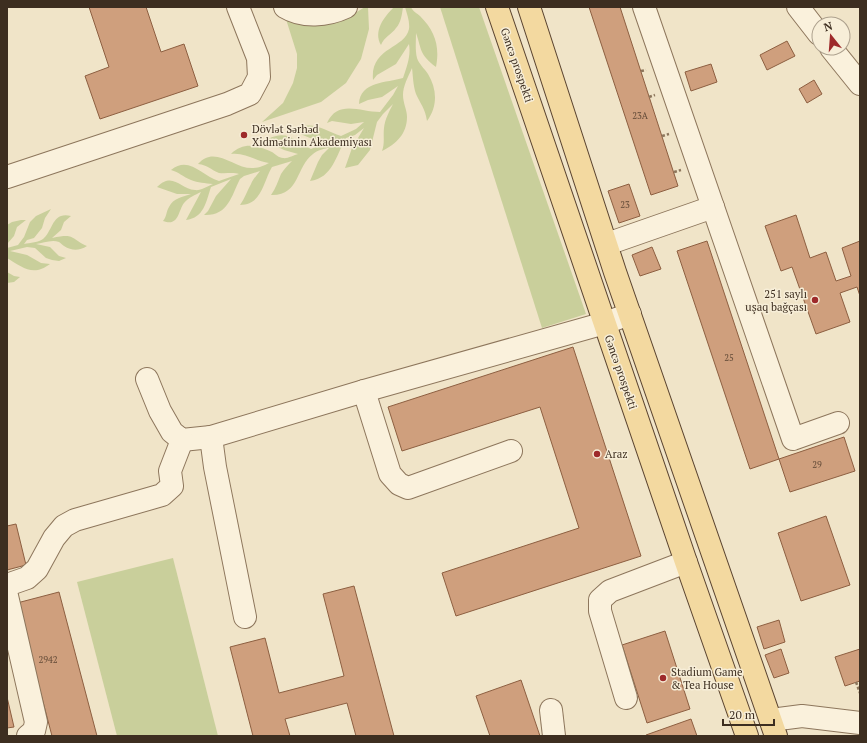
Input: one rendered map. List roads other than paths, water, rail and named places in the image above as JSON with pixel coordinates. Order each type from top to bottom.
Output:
[{"type":"main road","name":"Gəncə prospekti","points":[[498,7],[686,562],[747,736]]},
{"type":"main road","points":[[529,7],[630,314],[774,728]]},
{"type":"street","points":[[7,177],[227,104],[250,94],[259,77],[258,58],[238,7]]},
{"type":"street","points":[[285,7],[302,14],[321,15],[346,7]]},
{"type":"street","points":[[644,7],[793,439],[838,423]]},
{"type":"street","points":[[798,7],[811,24]]},
{"type":"street","points":[[837,56],[860,84]]},
{"type":"street","points":[[607,244],[713,207]]},
{"type":"street","points":[[147,379],[160,411],[172,432],[182,440],[211,437],[364,391],[605,323],[630,314]]},
{"type":"street","points":[[364,391],[390,474],[398,484],[408,488],[511,451]]},
{"type":"street","points":[[211,437],[215,467],[245,617]]},
{"type":"street","points":[[7,585],[26,578],[37,569],[54,538],[64,526],[75,520],[162,495],[172,486],[170,471],[182,440]]},
{"type":"street","points":[[626,698],[600,611],[600,600],[610,591],[686,562]]},
{"type":"street","points":[[7,596],[36,722],[34,731],[28,736]]},
{"type":"street","points":[[551,710],[554,736]]},
{"type":"street","points":[[774,728],[802,716],[820,727],[857,725]]},
{"type":"place","name":"Dövlət Sərhəd Xidmətinin Akademiyası","points":[[244,135]]},
{"type":"place","name":"251 saylı uşaq bağçası","points":[[815,300]]},
{"type":"place","name":"Araz","points":[[597,454]]},
{"type":"place","name":"Stadium Game & Tea House","points":[[663,678]]}]
